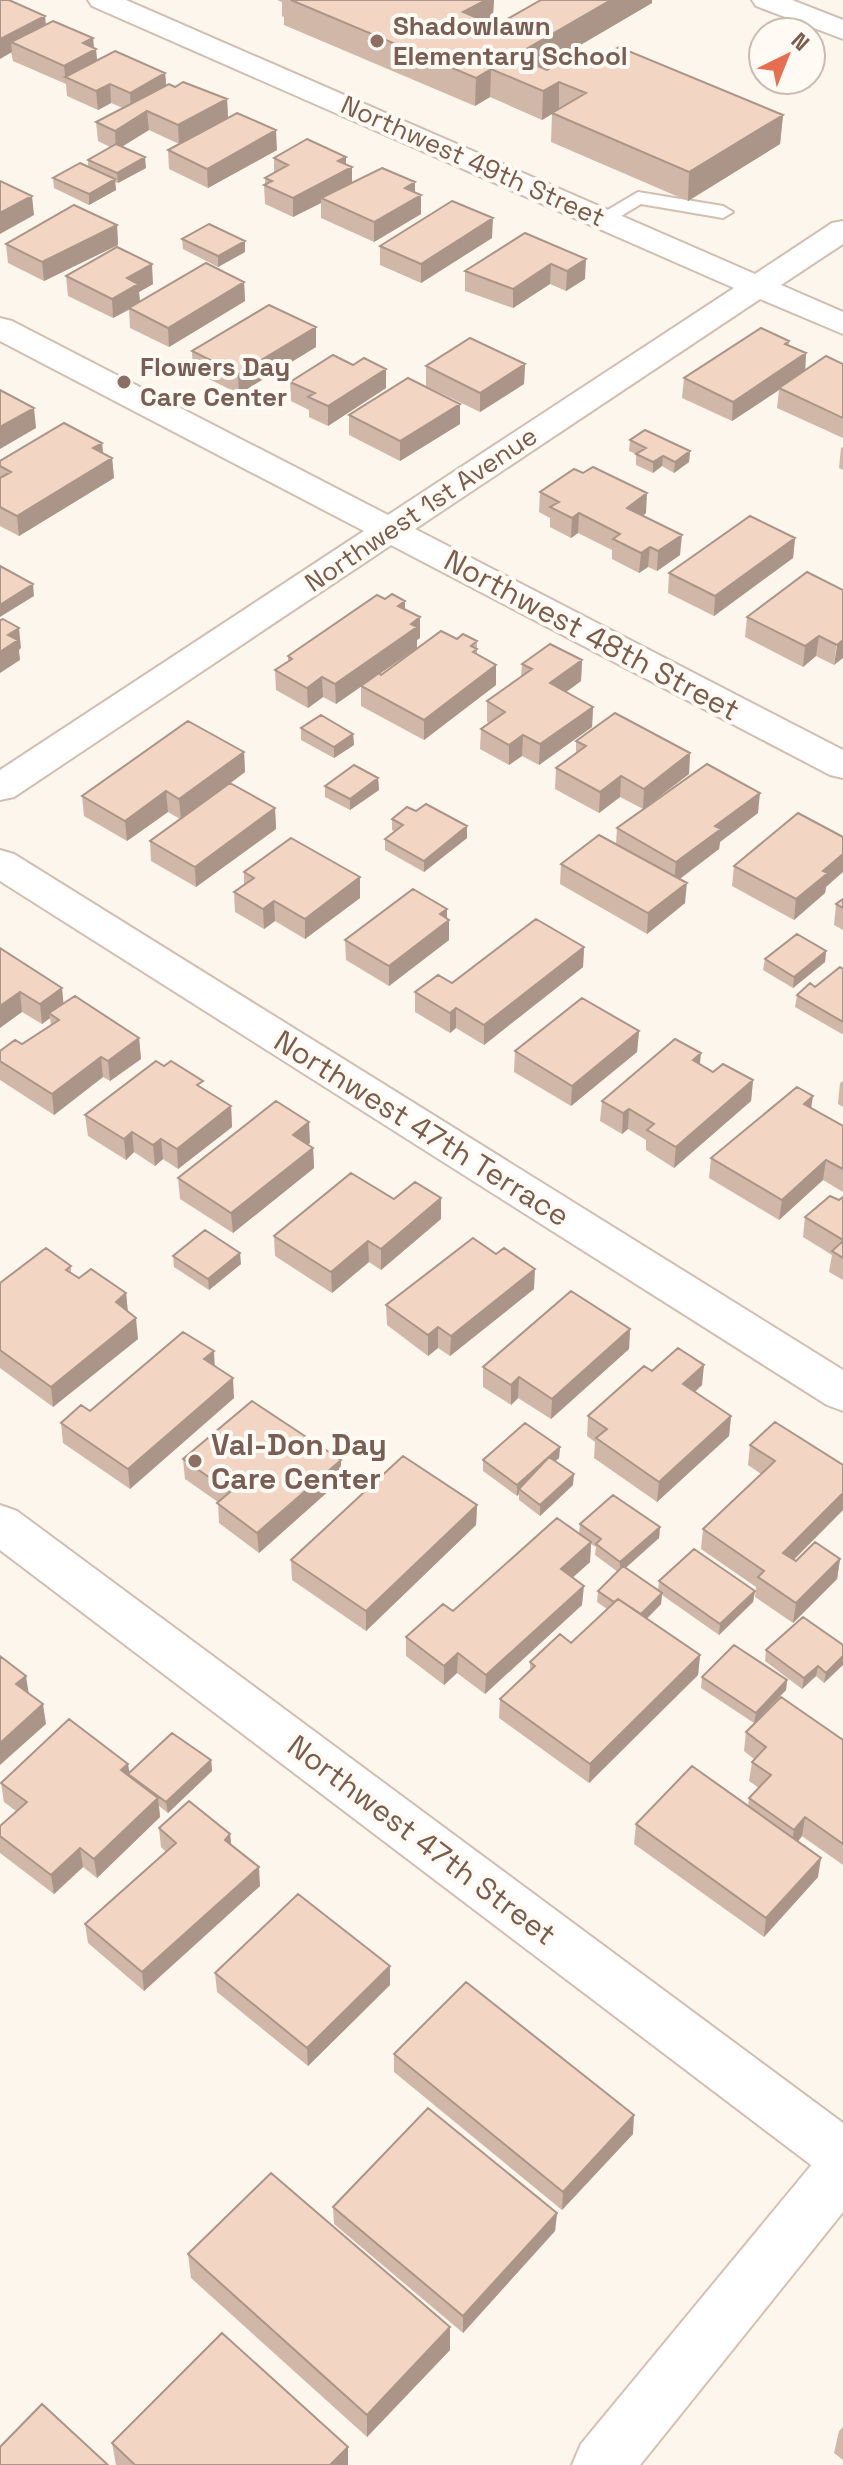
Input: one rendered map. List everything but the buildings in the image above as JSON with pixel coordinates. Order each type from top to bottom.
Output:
[{"type":"street","name":"Northwest 49th Street","points":[[102,0],[843,324]]},
{"type":"street","points":[[766,0],[843,30]]},
{"type":"street","name":"Northwest 1st Avenue","points":[[0,788],[843,230]]},
{"type":"street","name":"Northwest 48th Street","points":[[0,328],[843,766]]},
{"type":"street","name":"Northwest 47th Terrace","points":[[0,863],[843,1393]]},
{"type":"street","name":"Northwest 47th Street","points":[[0,1524],[843,2156]]},
{"type":"street","points":[[602,2465],[843,2169]]},
{"type":"lane","points":[[604,218],[638,198],[723,212]]},
{"type":"place","name":"Shadowlawn Elementary School","points":[[377,41]]},
{"type":"place","name":"Flowers Day Care Center","points":[[124,382]]},
{"type":"place","name":"Val-Don Day Care Center","points":[[195,1461]]}]
